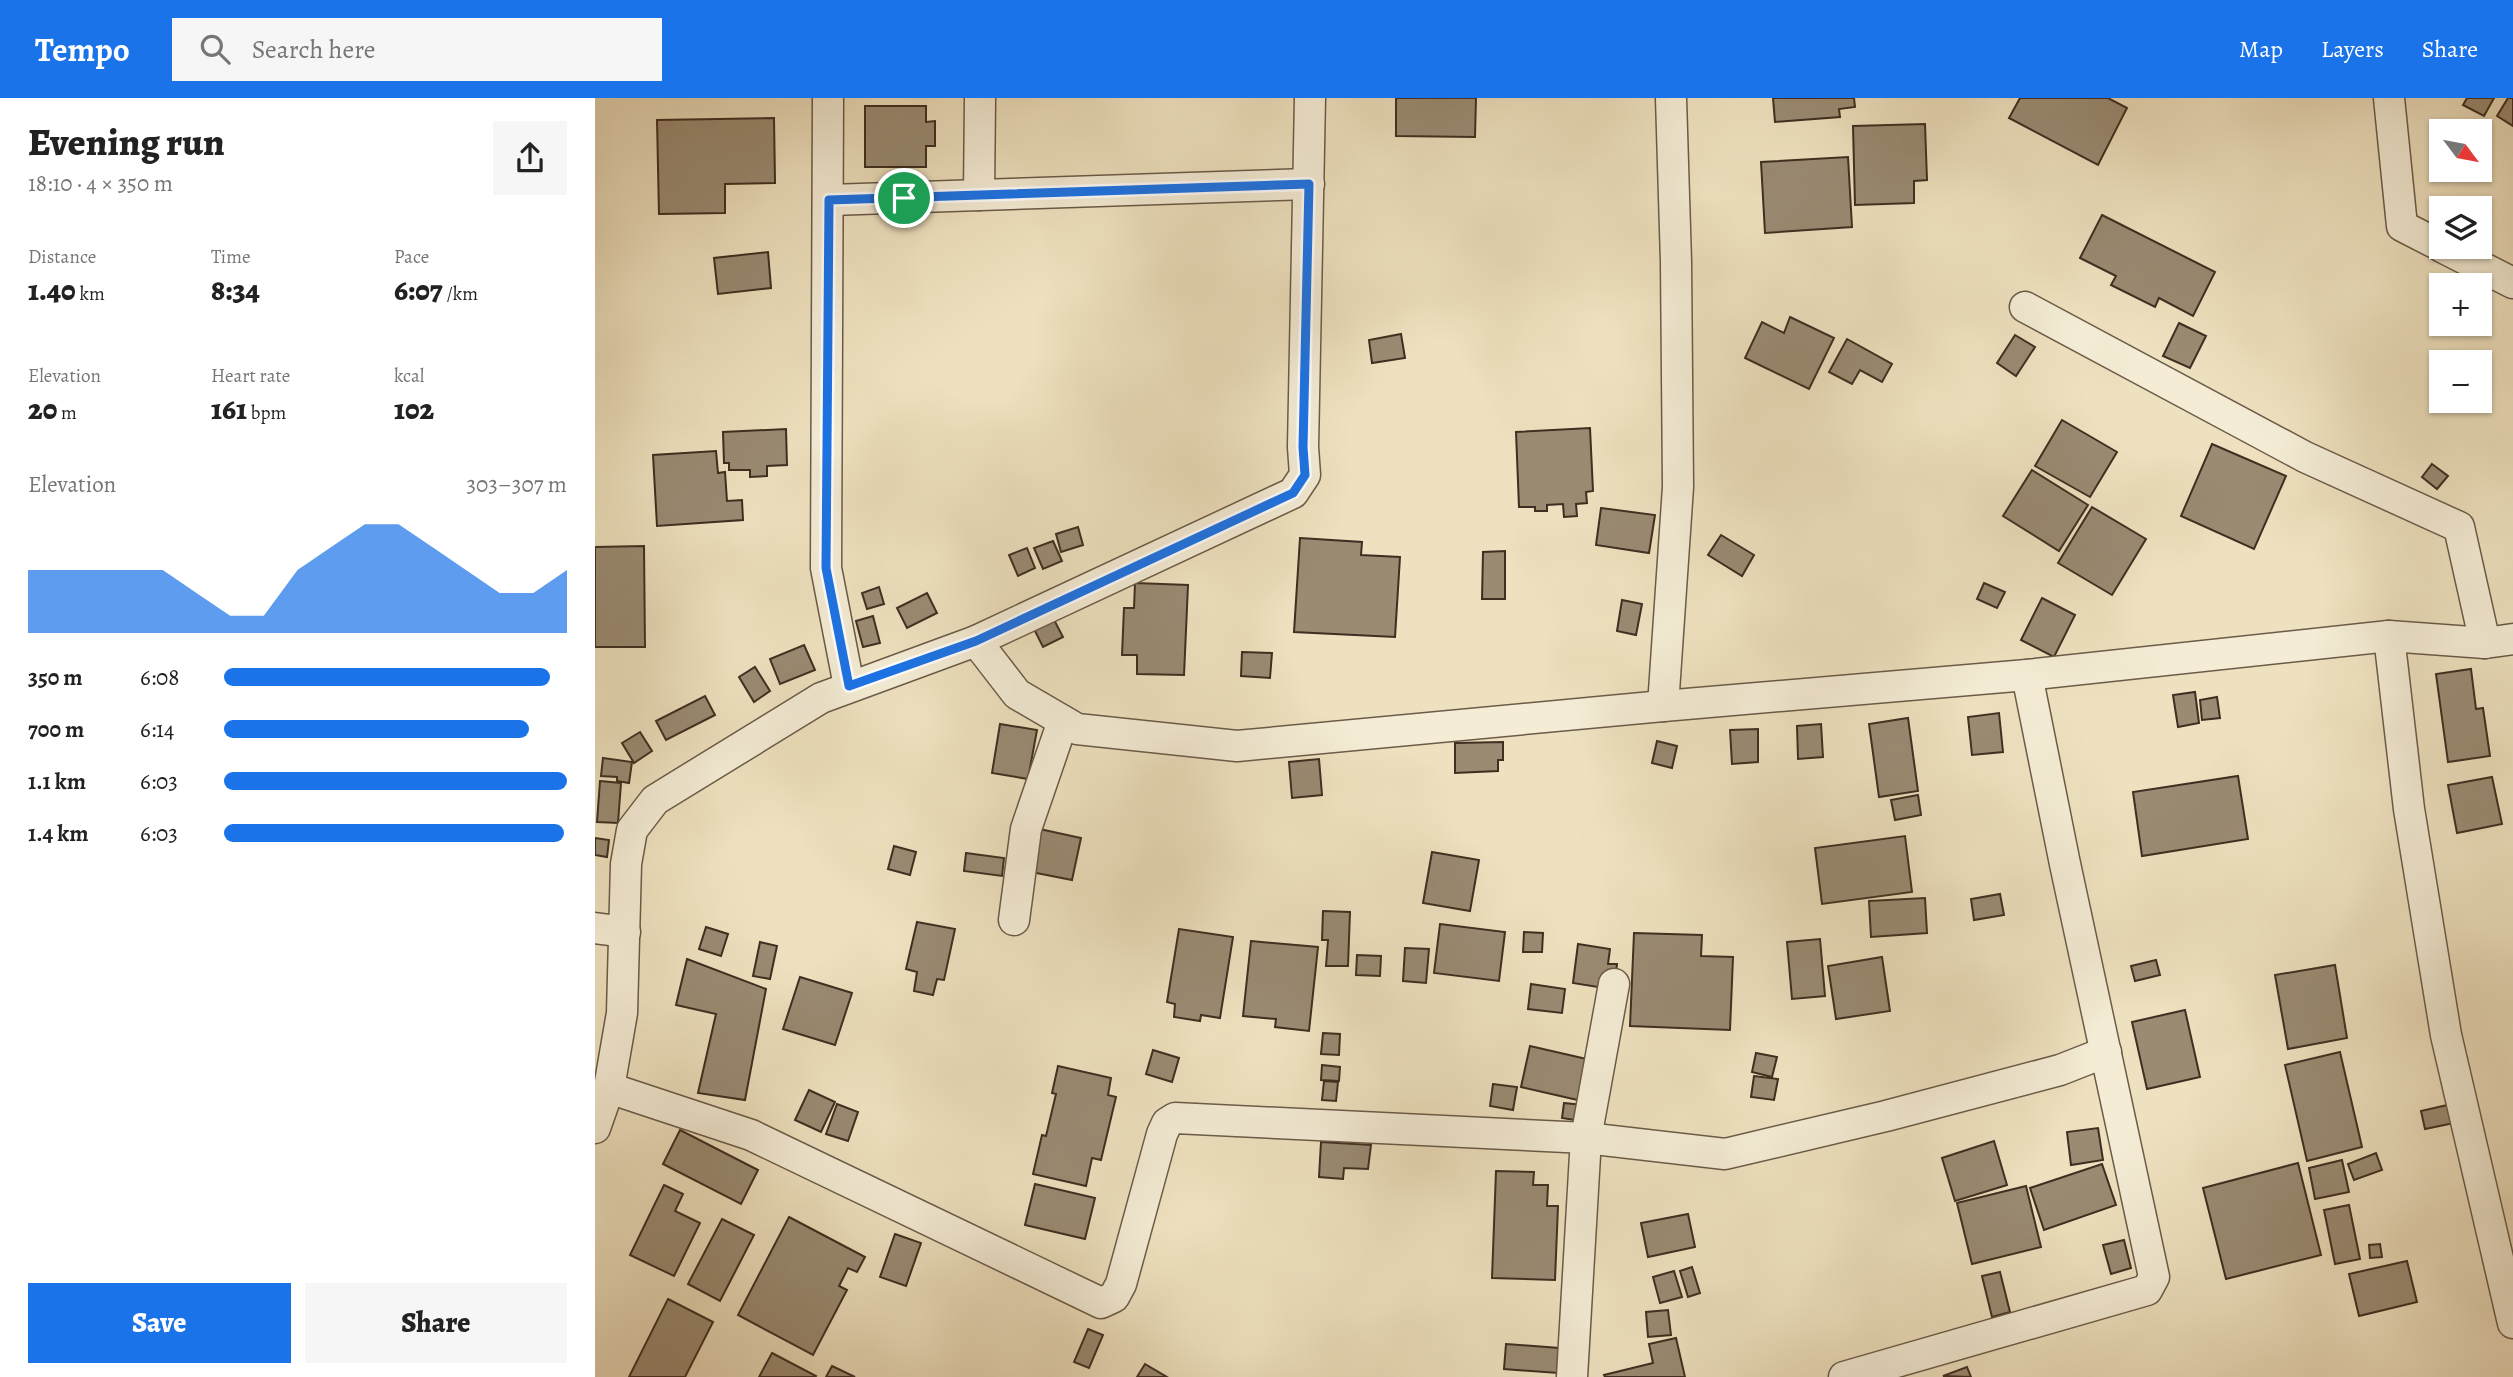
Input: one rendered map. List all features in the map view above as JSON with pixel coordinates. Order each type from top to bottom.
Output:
[{"type":"street","points":[[828,98],[826,568],[849,686]]},
{"type":"street","points":[[979,195],[980,98]]},
{"type":"street","points":[[595,1128],[609,1088],[622,1013],[626,864],[632,830],[656,800],[821,698],[976,641],[1293,493],[1305,475],[1303,447],[1310,98]]},
{"type":"street","points":[[1663,706],[1678,487],[1671,98]]},
{"type":"street","points":[[2389,98],[2402,226],[2429,240]]},
{"type":"street","points":[[829,200],[1309,184]]},
{"type":"street","points":[[2467,259],[2513,283]]},
{"type":"street","points":[[976,641],[1017,694],[1077,729],[1237,746],[2027,675],[2389,636],[2499,641],[2459,527],[2305,457],[2025,307]]},
{"type":"street","points":[[2389,636],[2409,809],[2446,1035],[2513,1323]]},
{"type":"street","points":[[1844,1377],[2147,1290],[2154,1277],[2027,675]]},
{"type":"street","points":[[1014,919],[1026,829],[1063,721]]},
{"type":"street","points":[[595,928],[625,932]]},
{"type":"street","points":[[1572,1377],[1586,1138],[1614,984]]},
{"type":"street","points":[[609,1088],[751,1135],[1101,1303],[1114,1297],[1121,1284],[1162,1134],[1167,1124],[1175,1118],[1586,1138],[1725,1154],[1900,1113],[2060,1070],[2106,1052]]},
{"type":"building","points":[[1396,98],[1476,98],[1475,137],[1396,136]]},
{"type":"building","points":[[1773,98],[1854,98],[1855,107],[1839,109],[1840,117],[1775,122]]},
{"type":"building","points":[[2020,98],[2108,98],[2127,108],[2098,165],[2009,118]]},
{"type":"building","points":[[2467,98],[2494,98],[2484,116],[2463,105]]},
{"type":"building","points":[[2508,98],[2513,98],[2513,126],[2497,116]]},
{"type":"building","points":[[865,106],[926,106],[926,122],[935,121],[935,146],[926,146],[926,167],[865,167]]},
{"type":"building","points":[[774,118],[775,183],[725,184],[725,213],[659,214],[657,120]]},
{"type":"building","points":[[1925,124],[1927,180],[1914,181],[1914,203],[1855,205],[1853,126]]},
{"type":"building","points":[[1848,157],[1852,227],[1765,233],[1761,162]]},
{"type":"building","points":[[2102,215],[2215,272],[2193,316],[2159,298],[2155,307],[2111,285],[2116,276],[2080,258]]},
{"type":"building","points":[[768,252],[771,288],[718,294],[714,258]]},
{"type":"building","points":[[1790,317],[1834,338],[1809,389],[1745,358],[1762,322],[1784,333]]},
{"type":"building","points":[[2179,323],[2206,336],[2190,368],[2163,356]]},
{"type":"building","points":[[1401,334],[1405,358],[1372,363],[1369,340]]},
{"type":"building","points":[[2015,335],[2035,347],[2016,376],[1997,363]]},
{"type":"building","points":[[1847,339],[1892,364],[1882,382],[1860,370],[1852,384],[1829,372]]},
{"type":"building","points":[[2062,420],[2117,452],[2090,497],[2035,466]]},
{"type":"building","points":[[1590,428],[1593,491],[1586,492],[1587,503],[1576,504],[1577,516],[1564,517],[1563,504],[1547,505],[1547,511],[1535,511],[1535,507],[1519,507],[1516,432]]},
{"type":"building","points":[[786,429],[787,465],[767,466],[767,476],[750,477],[750,470],[729,470],[729,463],[724,463],[723,432]]},
{"type":"building","points":[[2212,444],[2286,476],[2254,549],[2181,516]]},
{"type":"building","points":[[716,451],[718,473],[725,472],[727,501],[742,500],[743,520],[657,526],[653,455]]},
{"type":"building","points":[[2432,464],[2448,476],[2437,489],[2422,477]]},
{"type":"building","points":[[2032,470],[2088,505],[2059,551],[2003,516]]},
{"type":"building","points":[[2092,507],[2146,539],[2112,595],[2058,563]]},
{"type":"building","points":[[1601,508],[1655,515],[1649,553],[1596,545]]},
{"type":"building","points":[[1078,527],[1083,545],[1061,552],[1056,534]]},
{"type":"building","points":[[1721,535],[1754,555],[1742,576],[1708,555]]},
{"type":"building","points":[[1300,538],[1362,542],[1361,555],[1400,557],[1395,637],[1294,632]]},
{"type":"building","points":[[1053,541],[1062,561],[1043,569],[1034,548]]},
{"type":"building","points":[[644,546],[645,647],[595,647],[595,547]]},
{"type":"building","points":[[1027,548],[1035,568],[1018,576],[1009,555]]},
{"type":"building","points":[[1505,551],[1505,599],[1482,599],[1483,552]]},
{"type":"building","points":[[1135,583],[1188,585],[1184,675],[1137,674],[1137,655],[1122,655],[1124,608],[1134,608]]},
{"type":"building","points":[[1984,583],[2005,592],[1997,608],[1977,599]]},
{"type":"building","points":[[879,587],[884,604],[867,609],[862,593]]},
{"type":"building","points":[[927,593],[937,613],[907,628],[897,608]]},
{"type":"building","points":[[2042,598],[2075,615],[2054,657],[2021,640]]},
{"type":"building","points":[[1622,600],[1642,604],[1636,635],[1617,631]]},
{"type":"building","points":[[873,616],[880,643],[863,647],[856,621]]},
{"type":"building","points":[[1052,616],[1063,637],[1043,647],[1032,625]]},
{"type":"building","points":[[804,645],[815,670],[780,684],[770,659]]},
{"type":"building","points":[[1242,652],[1272,653],[1270,678],[1241,676]]},
{"type":"building","points":[[755,667],[770,691],[754,702],[739,677]]},
{"type":"building","points":[[2471,669],[2476,709],[2483,708],[2490,756],[2448,762],[2436,674]]},
{"type":"building","points":[[2195,692],[2199,723],[2178,727],[2173,695]]},
{"type":"building","points":[[705,696],[715,715],[666,740],[656,721]]},
{"type":"building","points":[[2217,697],[2220,718],[2202,720],[2200,700]]},
{"type":"building","points":[[1999,713],[2003,752],[1972,755],[1968,717]]},
{"type":"building","points":[[1908,718],[1918,791],[1879,797],[1869,724]]},
{"type":"building","points":[[1000,724],[1037,730],[1028,779],[992,773]]},
{"type":"building","points":[[1821,724],[1823,757],[1798,759],[1797,726]]},
{"type":"building","points":[[1758,729],[1758,762],[1732,764],[1730,730]]},
{"type":"building","points":[[640,732],[652,751],[634,763],[622,743]]},
{"type":"building","points":[[1657,741],[1677,746],[1672,768],[1652,763]]},
{"type":"building","points":[[1503,742],[1503,760],[1498,760],[1498,771],[1455,773],[1455,743]]},
{"type":"building","points":[[603,758],[632,762],[629,783],[617,781],[617,777],[601,776]]},
{"type":"building","points":[[1319,759],[1322,795],[1292,798],[1289,762]]},
{"type":"building","points":[[2238,776],[2248,839],[2142,856],[2133,792]]},
{"type":"building","points":[[2492,777],[2502,824],[2457,833],[2448,785]]},
{"type":"building","points":[[600,781],[621,783],[618,823],[597,822]]},
{"type":"building","points":[[1918,795],[1921,815],[1895,820],[1891,800]]},
{"type":"building","points":[[1035,828],[1081,838],[1072,880],[1026,871]]},
{"type":"building","points":[[1905,836],[1912,892],[1822,904],[1815,848]]},
{"type":"building","points":[[595,838],[609,840],[607,857],[595,855]]},
{"type":"building","points":[[894,846],[916,852],[910,875],[888,869]]},
{"type":"building","points":[[1432,852],[1479,860],[1470,911],[1423,903]]},
{"type":"building","points":[[966,853],[1004,858],[1002,876],[964,871]]},
{"type":"building","points":[[2000,894],[2004,915],[1974,920],[1971,899]]},
{"type":"building","points":[[1925,898],[1927,933],[1871,937],[1869,901]]},
{"type":"building","points":[[1323,911],[1350,912],[1348,966],[1326,966],[1328,940],[1322,940]]},
{"type":"building","points":[[917,922],[955,929],[944,980],[937,979],[933,995],[914,991],[917,972],[906,969]]},
{"type":"building","points":[[1440,924],[1505,932],[1499,981],[1434,973]]},
{"type":"building","points":[[706,927],[728,934],[721,956],[699,949]]},
{"type":"building","points":[[1179,929],[1233,937],[1220,1018],[1201,1015],[1200,1021],[1174,1017],[1175,1004],[1167,1002]]},
{"type":"building","points":[[1524,932],[1543,933],[1542,952],[1523,952]]},
{"type":"building","points":[[1634,933],[1702,935],[1701,956],[1733,957],[1730,1030],[1630,1026]]},
{"type":"building","points":[[1820,939],[1825,996],[1792,999],[1787,942]]},
{"type":"building","points":[[1251,941],[1318,947],[1309,1031],[1275,1027],[1276,1019],[1243,1016]]},
{"type":"building","points":[[760,942],[777,946],[770,979],[753,976]]},
{"type":"building","points":[[1578,944],[1610,949],[1608,964],[1617,964],[1615,981],[1604,988],[1573,983]]},
{"type":"building","points":[[1405,948],[1429,949],[1426,983],[1403,981]]},
{"type":"building","points":[[1357,955],[1381,956],[1380,976],[1356,975]]},
{"type":"building","points":[[1882,957],[1890,1011],[1836,1019],[1828,966]]},
{"type":"building","points":[[687,959],[766,989],[745,1100],[698,1093],[716,1014],[676,1005]]},
{"type":"building","points":[[2156,960],[2160,975],[2135,981],[2131,966]]},
{"type":"building","points":[[2335,965],[2347,1038],[2288,1049],[2275,975]]},
{"type":"building","points":[[800,977],[852,993],[835,1045],[783,1029]]},
{"type":"building","points":[[1531,984],[1565,989],[1562,1013],[1528,1009]]},
{"type":"building","points":[[2185,1010],[2200,1077],[2147,1089],[2132,1022]]},
{"type":"building","points":[[1323,1033],[1340,1034],[1339,1055],[1321,1054]]},
{"type":"building","points":[[1530,1046],[1591,1060],[1582,1101],[1521,1087]]},
{"type":"building","points":[[1153,1050],[1179,1058],[1172,1082],[1146,1074]]},
{"type":"building","points":[[2340,1052],[2362,1147],[2307,1161],[2285,1065]]},
{"type":"building","points":[[1756,1053],[1777,1057],[1772,1077],[1752,1072]]},
{"type":"building","points":[[1322,1065],[1340,1067],[1339,1081],[1321,1080]]},
{"type":"building","points":[[1058,1066],[1111,1078],[1108,1095],[1116,1097],[1101,1160],[1092,1158],[1086,1186],[1033,1174],[1042,1135],[1046,1136],[1056,1094],[1052,1093]]},
{"type":"building","points":[[1754,1076],[1778,1079],[1774,1100],[1751,1097]]},
{"type":"building","points":[[1324,1081],[1338,1082],[1336,1101],[1322,1100]]},
{"type":"building","points":[[1493,1084],[1517,1087],[1513,1110],[1490,1106]]},
{"type":"building","points":[[809,1090],[835,1102],[821,1132],[795,1120]]},
{"type":"building","points":[[1564,1103],[1583,1105],[1581,1121],[1562,1118]]},
{"type":"building","points":[[2456,1103],[2459,1122],[2425,1129],[2421,1111]]},
{"type":"building","points":[[837,1104],[858,1112],[848,1141],[826,1134]]},
{"type":"building","points":[[2098,1128],[2103,1160],[2071,1165],[2067,1132]]},
{"type":"building","points":[[680,1130],[758,1170],[741,1204],[663,1164]]},
{"type":"building","points":[[1994,1141],[2007,1185],[1955,1201],[1942,1158]]},
{"type":"building","points":[[1321,1142],[1371,1145],[1368,1169],[1344,1168],[1343,1179],[1319,1177]]},
{"type":"building","points":[[2376,1153],[2382,1170],[2354,1180],[2348,1164]]},
{"type":"building","points":[[2342,1160],[2349,1192],[2315,1199],[2309,1168]]},
{"type":"building","points":[[2298,1163],[2321,1255],[2226,1279],[2203,1188]]},
{"type":"building","points":[[2102,1164],[2116,1205],[2044,1230],[2030,1188]]},
{"type":"building","points":[[1496,1171],[1534,1172],[1533,1185],[1548,1185],[1547,1206],[1558,1206],[1555,1280],[1492,1278]]},
{"type":"building","points":[[1035,1184],[1095,1198],[1085,1239],[1025,1225]]},
{"type":"building","points":[[664,1185],[683,1194],[675,1211],[700,1223],[674,1276],[630,1255]]},
{"type":"building","points":[[2026,1186],[2041,1247],[1972,1264],[1957,1203]]},
{"type":"building","points":[[2349,1205],[2360,1259],[2335,1264],[2324,1210]]},
{"type":"building","points":[[1688,1214],[1695,1247],[1648,1257],[1641,1223]]},
{"type":"building","points":[[789,1217],[865,1257],[857,1272],[848,1268],[839,1286],[847,1290],[813,1355],[738,1315]]},
{"type":"building","points":[[722,1219],[754,1235],[720,1301],[688,1284]]},
{"type":"building","points":[[895,1234],[921,1243],[906,1286],[880,1277]]},
{"type":"building","points":[[2124,1240],[2131,1268],[2111,1274],[2103,1245]]},
{"type":"building","points":[[2380,1244],[2382,1257],[2370,1258],[2369,1245]]},
{"type":"building","points":[[2407,1261],[2417,1302],[2359,1316],[2349,1274]]},
{"type":"building","points":[[1692,1267],[1700,1293],[1688,1297],[1680,1271]]},
{"type":"building","points":[[1674,1271],[1682,1297],[1660,1303],[1653,1277]]},
{"type":"building","points":[[2000,1272],[2010,1312],[1992,1317],[1982,1276]]},
{"type":"building","points":[[668,1299],[713,1322],[685,1377],[629,1377]]},
{"type":"building","points":[[1668,1310],[1671,1335],[1648,1337],[1646,1312]]},
{"type":"building","points":[[1088,1329],[1103,1335],[1089,1368],[1074,1362]]},
{"type":"building","points":[[1676,1338],[1685,1377],[1605,1377],[1604,1375],[1653,1363],[1649,1344]]},
{"type":"building","points":[[1506,1344],[1559,1348],[1558,1373],[1504,1369]]},
{"type":"building","points":[[772,1353],[816,1376],[759,1377]]},
{"type":"building","points":[[1145,1364],[1167,1377],[1137,1377]]},
{"type":"building","points":[[832,1366],[855,1377],[826,1377]]},
{"type":"building","points":[[1967,1367],[1971,1377],[1943,1376]]},
{"type":"route","points":[[1309,184],[1303,447],[1305,475],[1293,493],[976,641],[849,686],[826,568],[829,200],[904,198],[1309,184]]}]
